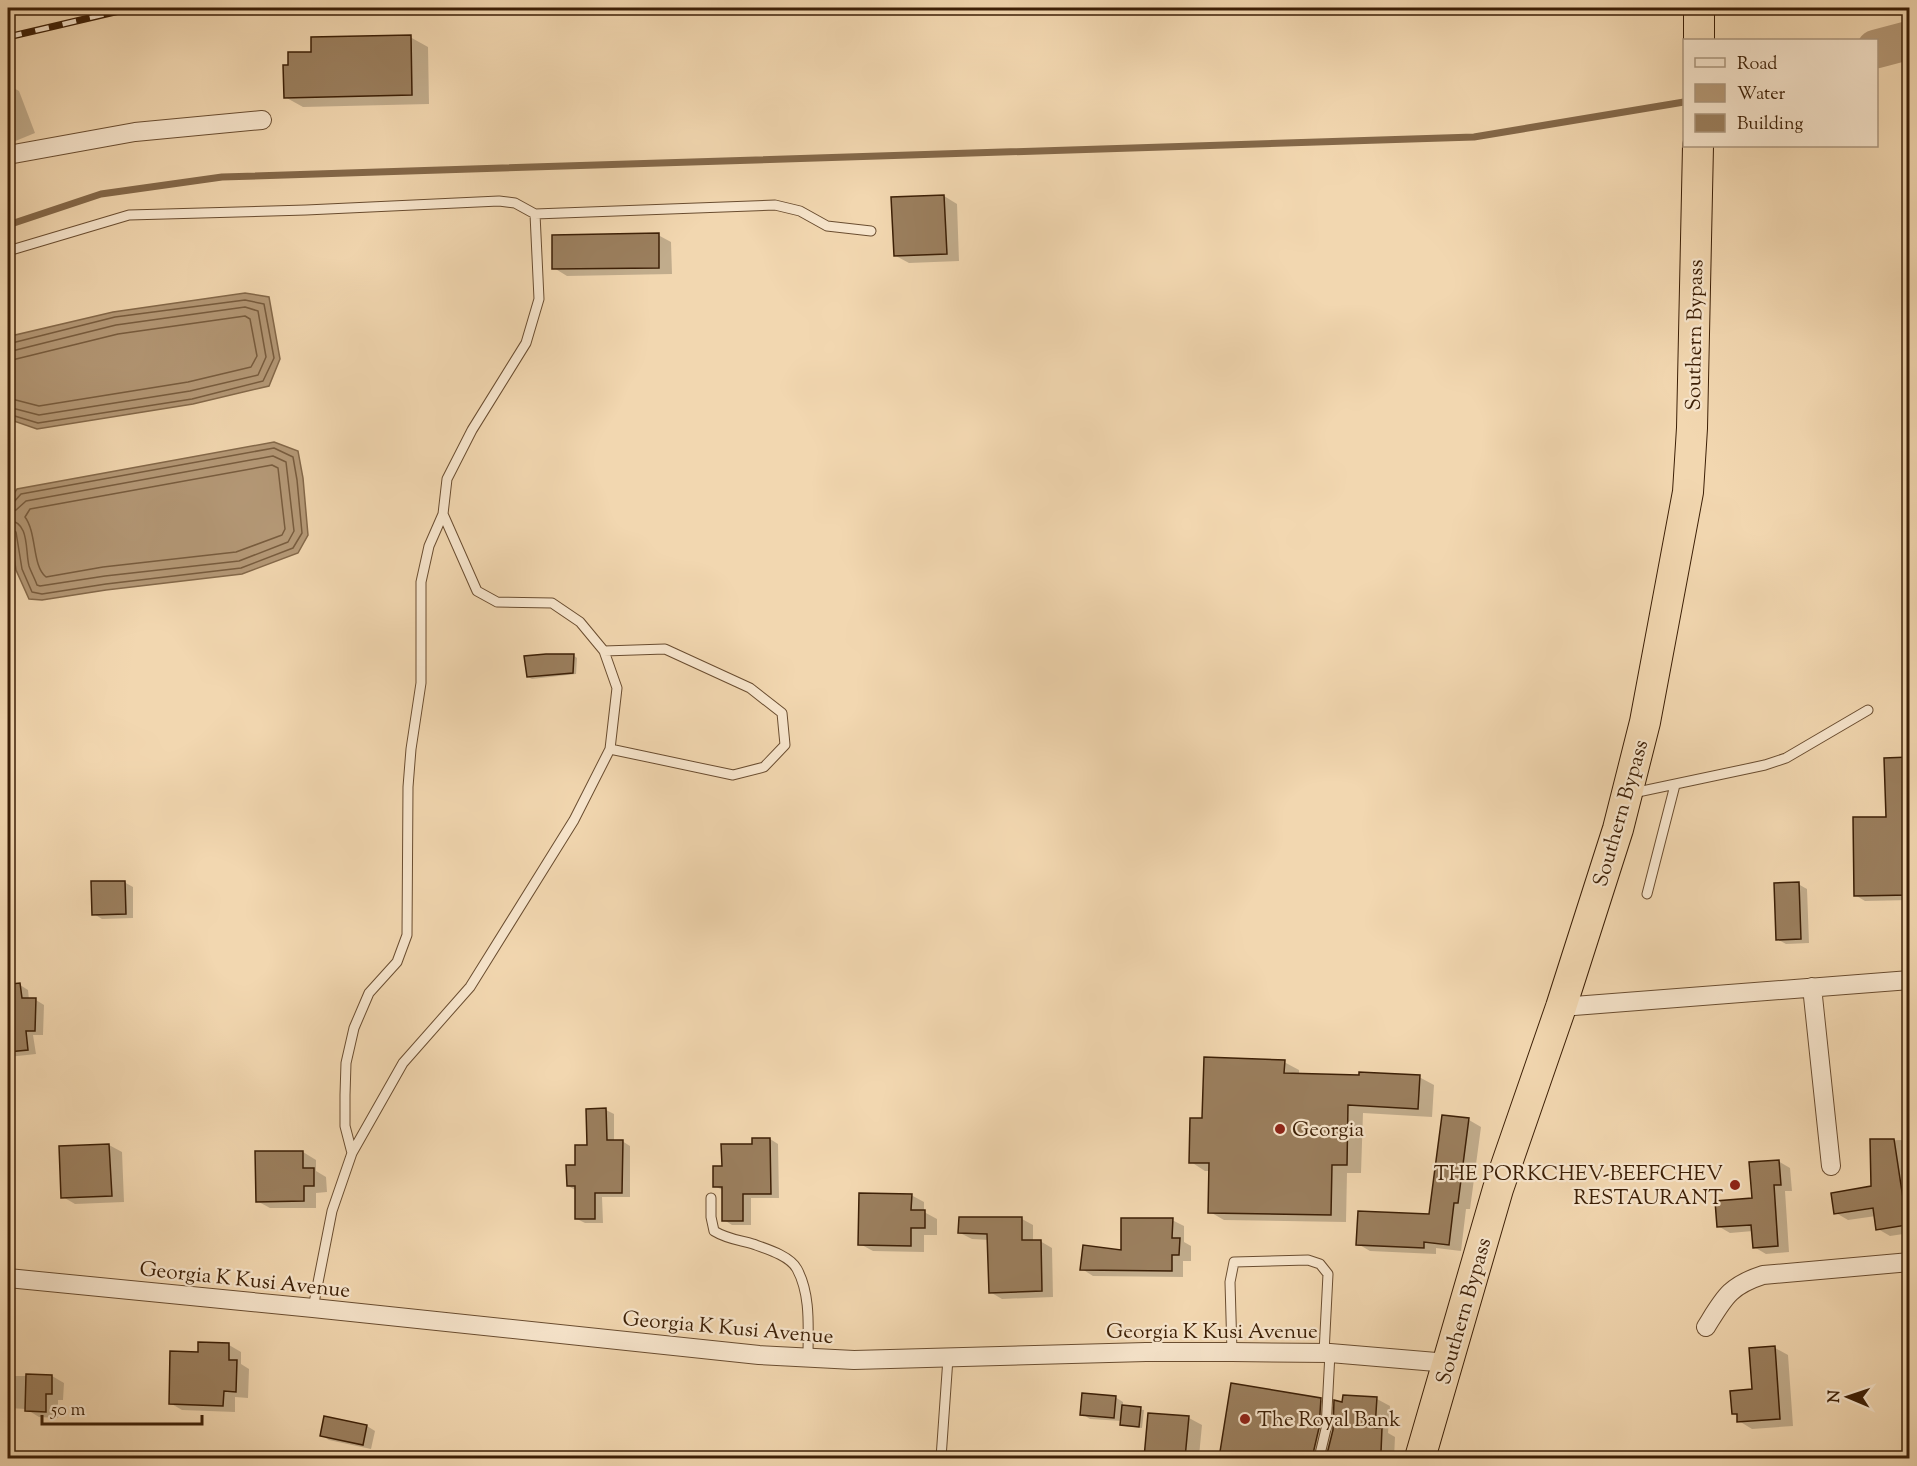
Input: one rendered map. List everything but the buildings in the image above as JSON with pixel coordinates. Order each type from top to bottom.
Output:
[{"type":"highway","points":[[1699,8],[1699,39]]},
{"type":"highway","name":"Southern Bypass","points":[[1420,1458],[1498,1189],[1561,1007],[1628,794],[1645,722],[1688,492],[1692,418],[1698,147]]},
{"type":"street","points":[[8,155],[135,132],[262,120]]},
{"type":"street","points":[[1561,1007],[1910,980]]},
{"type":"street","points":[[1812,987],[1831,1166]]},
{"type":"street","points":[[1706,1327],[1725,1296],[1743,1282],[1763,1275],[1910,1262]]},
{"type":"street","name":"Georgia K Kusi Avenue","points":[[8,1278],[759,1355],[854,1360],[1146,1352],[1327,1353],[1448,1363]]},
{"type":"lane","points":[[8,250],[129,215],[499,201],[515,203],[535,214],[776,205],[800,211],[827,226],[872,231]]},
{"type":"lane","points":[[352,1153],[345,1126],[345,1095],[346,1063],[354,1028],[369,993],[398,962],[407,935],[408,787],[421,683],[421,582],[429,546],[443,514],[447,479],[472,430],[526,343],[539,299],[535,214]]},
{"type":"lane","points":[[313,1308],[332,1211],[352,1153],[404,1063],[470,987],[574,820],[610,749],[617,688],[604,651],[580,622],[552,603],[497,602],[477,591],[443,514]]},
{"type":"lane","points":[[604,651],[664,649],[750,688],[782,713],[785,745],[764,767],[733,775],[610,749]]},
{"type":"lane","points":[[1628,794],[1740,772],[1786,758],[1868,710]]},
{"type":"lane","points":[[1647,894],[1675,785]]},
{"type":"lane","points":[[711,1198],[714,1231],[727,1239],[752,1244],[780,1255],[796,1268],[804,1289],[808,1312],[808,1356]]},
{"type":"lane","points":[[1232,1352],[1230,1282],[1234,1262],[1308,1260],[1320,1264],[1328,1274],[1326,1429],[1319,1458]]},
{"type":"lane","points":[[941,1458],[948,1358]]},
{"type":"water","points":[[245,293],[269,297],[280,359],[269,386],[193,404],[37,429],[8,419],[8,345],[11,336],[113,312]]},
{"type":"water","points":[[274,442],[298,451],[308,535],[298,553],[242,574],[42,600],[29,599],[16,570],[8,517],[8,502],[17,489]]},
{"type":"waterway","points":[[1878,48],[1910,40]]},
{"type":"waterway","points":[[8,225],[101,194],[222,177],[1474,137],[1683,102]]},
{"type":"railway","points":[[8,37],[132,8]]},
{"type":"place","name":"Georgia","points":[[1280,1129]]},
{"type":"place","name":"THE PORKCHEV-BEEFCHEV RESTAURANT","points":[[1735,1185]]},
{"type":"place","name":"The Royal Bank","points":[[1245,1419]]}]
